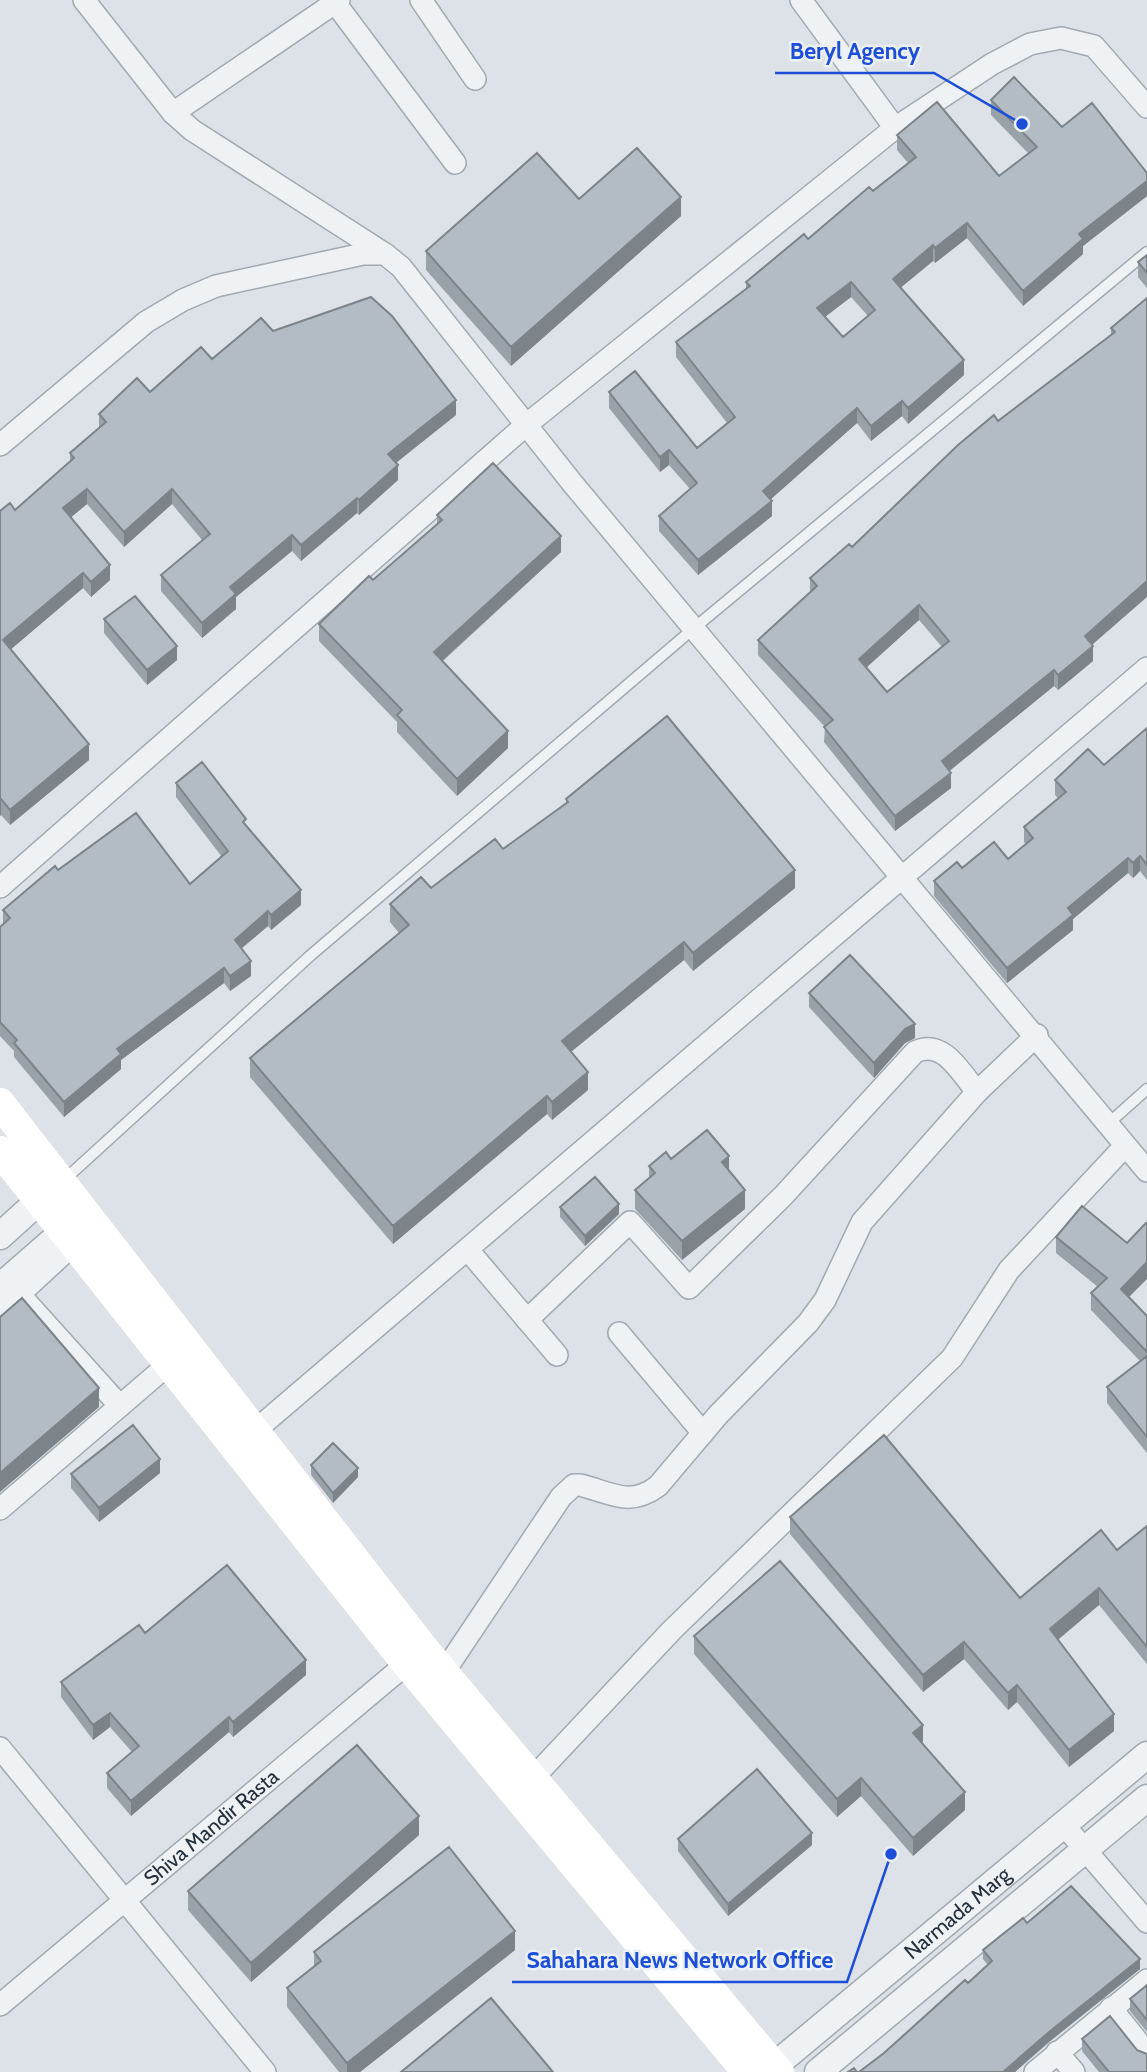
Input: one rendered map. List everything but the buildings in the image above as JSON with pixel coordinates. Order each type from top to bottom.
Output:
[{"type":"main road","points":[[0,1103],[49,1191],[170,1363],[246,1439]]},
{"type":"main road","points":[[0,1151],[49,1191]]},
{"type":"main road","points":[[75,1229],[246,1439],[416,1656],[767,2071]]},
{"type":"main road","points":[[416,1656],[444,1672],[533,1778],[767,2071]]},
{"type":"street","points":[[84,0],[173,113],[192,130],[385,254],[401,267],[526,425],[694,629],[1037,1035],[1147,1171]]},
{"type":"street","points":[[421,0],[475,79]]},
{"type":"street","points":[[801,0],[895,128]]},
{"type":"street","points":[[173,113],[336,1],[455,163]]},
{"type":"street","points":[[2,880],[526,425],[895,128],[1011,54],[1030,44],[1061,38],[1094,46],[1147,107]]},
{"type":"street","points":[[0,445],[146,322],[183,300],[216,286],[363,254],[385,254]]},
{"type":"street","points":[[246,1439],[1147,668]]},
{"type":"street","points":[[444,1672],[568,1491],[580,1485],[621,1499],[646,1495],[657,1486],[703,1433],[808,1323],[825,1300],[862,1222],[976,1092],[1037,1035]]},
{"type":"street","points":[[527,1320],[629,1222],[689,1288],[783,1196],[915,1052],[926,1046],[937,1049],[976,1092]]},
{"type":"street","points":[[533,1778],[672,1630],[952,1358],[1009,1270],[1125,1146]]},
{"type":"street","points":[[0,1236],[49,1191]]},
{"type":"street","points":[[0,1312],[10,1291],[75,1229]]},
{"type":"street","points":[[468,1250],[557,1355]]},
{"type":"street","points":[[10,1291],[120,1406]]},
{"type":"street","points":[[619,1334],[703,1433]]},
{"type":"street","points":[[0,1509],[170,1363]]},
{"type":"street","name":"Shiva Mandir Rasta","points":[[0,2005],[416,1656]]},
{"type":"street","points":[[0,1748],[265,2072]]},
{"type":"street","name":"Narmada Marg","points":[[767,2071],[1147,1755]]},
{"type":"street","name":"Narmada Marg","points":[[818,2072],[1147,1798]]},
{"type":"street","points":[[1063,1825],[1147,1922]]},
{"type":"street","points":[[1035,2072],[1147,1980]]},
{"type":"street","points":[[1111,2008],[1147,2053]]},
{"type":"street","points":[[1057,2052],[1074,2072]]},
{"type":"lane","points":[[49,1191],[311,955],[694,629],[1147,253]]},
{"type":"lane","points":[[1109,1123],[1147,1089]]},
{"type":"place","name":"Beryl Agency","points":[[1022,124]]},
{"type":"place","name":"Sahahara News Network Office","points":[[891,1854]]}]
